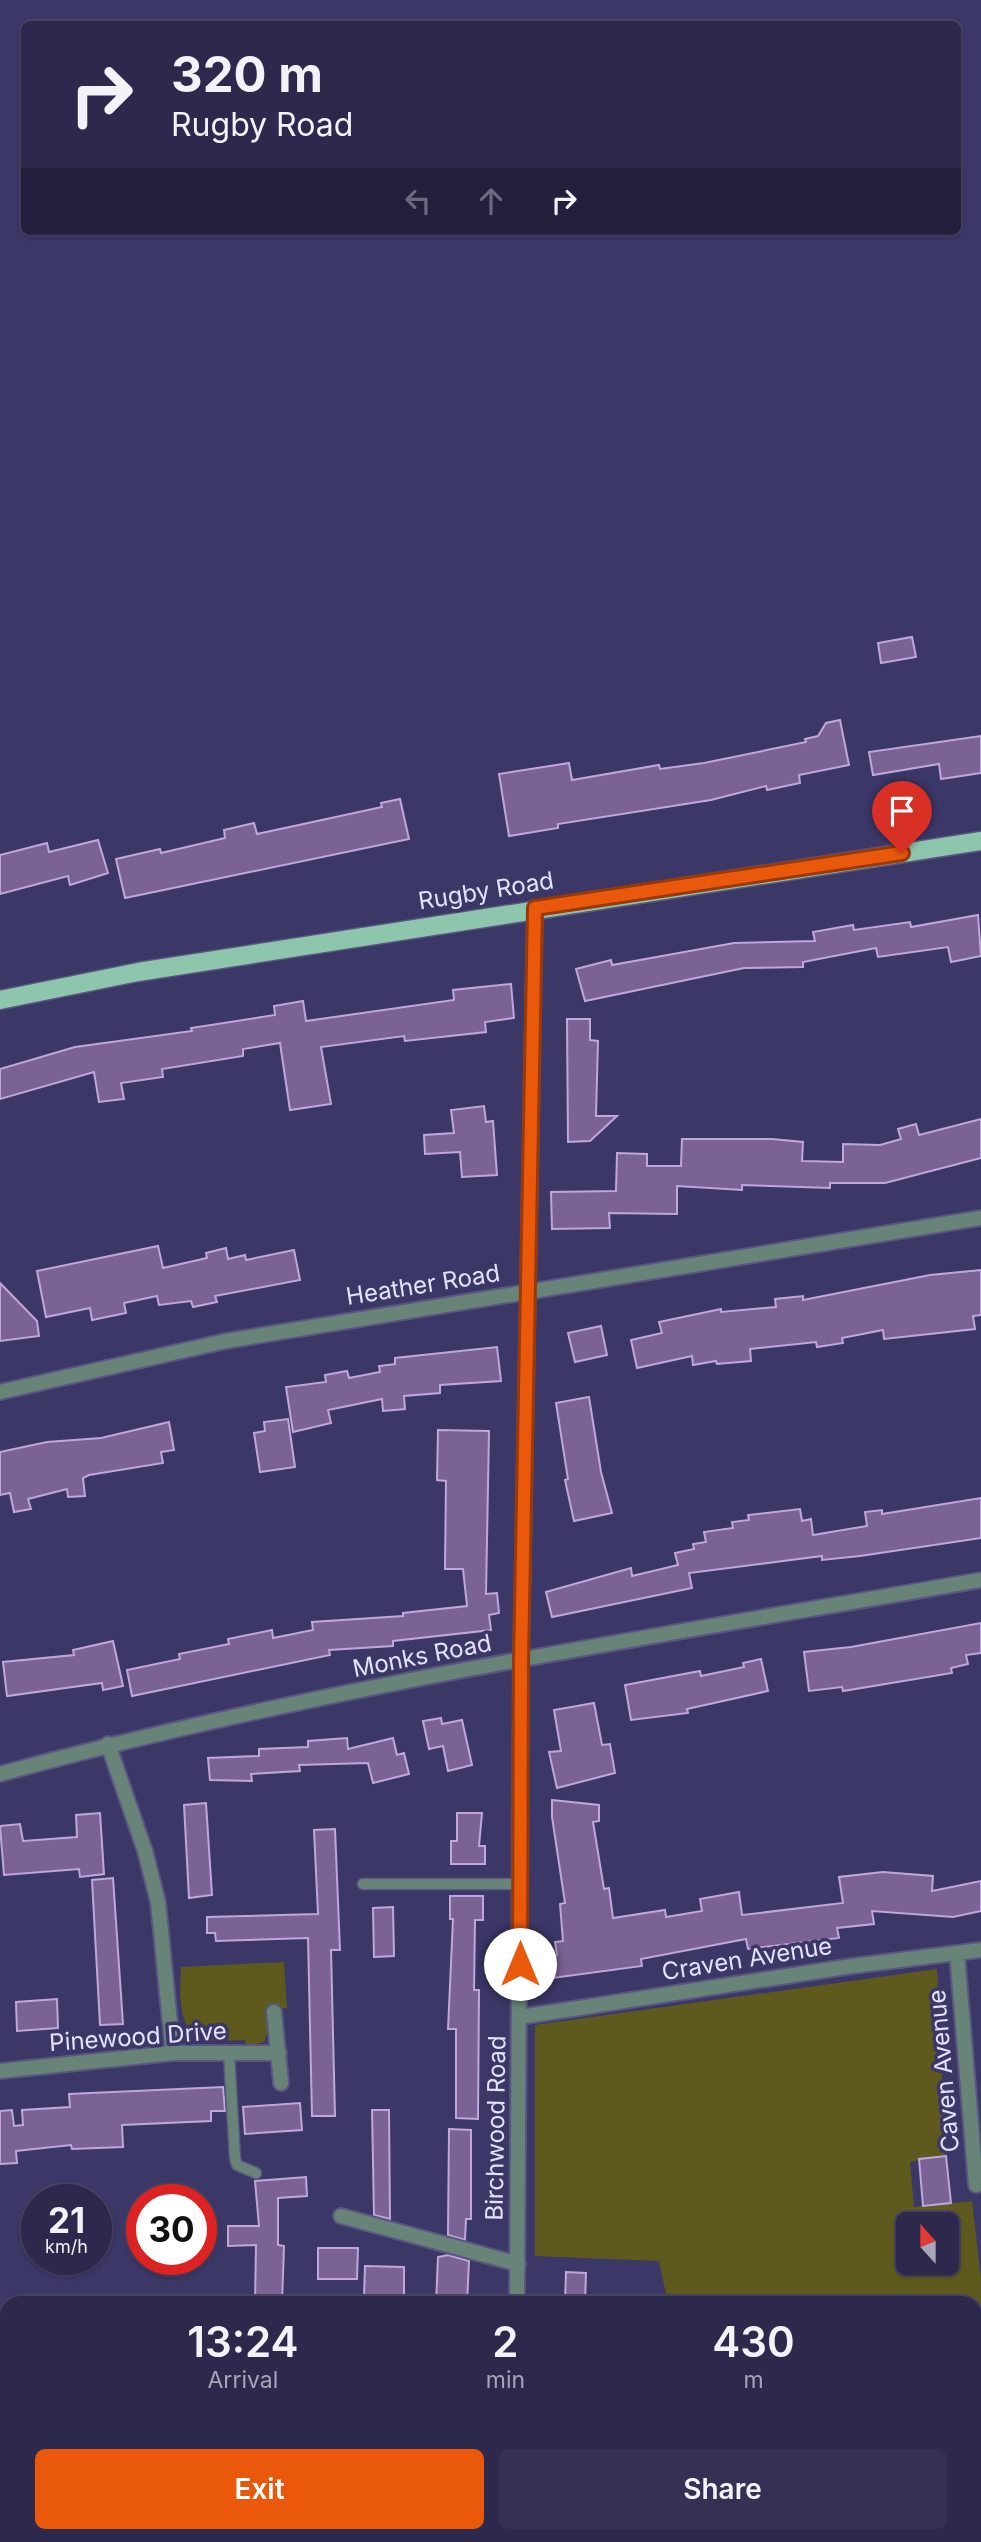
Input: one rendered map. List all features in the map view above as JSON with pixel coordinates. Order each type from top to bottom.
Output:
[{"type":"main road","name":"Rugby Road","points":[[0,1000],[138,972],[535,908],[981,841]]},
{"type":"street","name":"Birchwood Road","points":[[517,2296],[521,1661],[530,1290],[535,908]]},
{"type":"street","name":"Heather Road","points":[[0,1392],[226,1341],[981,1218]]},
{"type":"street","name":"Monks Road","points":[[0,1773],[108,1744],[521,1661],[981,1580]]},
{"type":"street","points":[[108,1744],[145,1851],[158,1902],[173,2053]]},
{"type":"street","name":"Craven Avenue","points":[[520,2017],[852,1965],[981,1950]]},
{"type":"street","name":"Caven Avenue","points":[[957,1953],[976,2185]]},
{"type":"street","points":[[274,2012],[281,2083]]},
{"type":"street","name":"Pinewood Drive","points":[[0,2071],[173,2053],[279,2053]]},
{"type":"street","points":[[341,2216],[518,2264]]},
{"type":"lane","points":[[363,1884],[520,1884]]},
{"type":"lane","points":[[229,2054],[235,2158],[237,2165],[256,2173]]},
{"type":"shaded area","points":[[284,1962],[287,2008],[268,2009],[268,2031],[264,2042],[246,2047],[245,2040],[206,2040],[189,2029],[182,2010],[181,1967]]},
{"type":"shaded area","points":[[937,1969],[946,2156],[910,2162],[914,2207],[972,2201],[981,2296],[666,2296],[659,2261],[535,2256],[535,2025]]},
{"type":"building","points":[[912,637],[916,657],[881,663],[878,643]]},
{"type":"building","points":[[840,720],[849,765],[799,775],[800,783],[767,790],[766,786],[711,800],[558,824],[558,828],[509,836],[499,774],[569,763],[572,780],[659,765],[660,769],[704,763],[806,742],[805,739],[818,736],[826,723]]},
{"type":"building","points":[[981,736],[981,773],[941,779],[939,764],[873,775],[869,752]]},
{"type":"building","points":[[400,799],[409,839],[125,898],[116,859],[160,849],[161,853],[225,838],[224,830],[254,823],[257,834],[382,807],[381,803]]},
{"type":"building","points":[[98,840],[108,873],[70,885],[68,876],[0,894],[0,855],[47,843],[49,852]]},
{"type":"building","points":[[978,915],[981,956],[951,962],[948,947],[878,957],[876,948],[803,962],[803,967],[744,968],[585,1001],[576,969],[611,960],[612,965],[734,943],[815,941],[813,932],[853,925],[854,930],[910,922],[911,927]]},
{"type":"building","points":[[511,984],[514,1018],[485,1022],[486,1032],[405,1041],[404,1036],[321,1047],[331,1104],[290,1110],[280,1043],[243,1049],[243,1056],[162,1069],[163,1077],[121,1083],[124,1099],[99,1102],[94,1072],[0,1099],[0,1069],[75,1047],[192,1031],[191,1028],[275,1015],[274,1006],[303,1001],[306,1021],[454,1000],[453,990]]},
{"type":"building","points":[[567,1019],[590,1019],[590,1040],[598,1041],[596,1116],[617,1116],[590,1141],[568,1142]]},
{"type":"building","points":[[484,1106],[486,1122],[493,1121],[497,1175],[462,1177],[460,1152],[425,1154],[424,1135],[454,1133],[451,1110]]},
{"type":"building","points":[[981,1119],[981,1158],[885,1183],[830,1183],[830,1188],[742,1185],[742,1190],[677,1186],[677,1214],[609,1213],[610,1228],[552,1229],[551,1192],[616,1191],[617,1153],[647,1154],[647,1166],[681,1166],[682,1139],[772,1139],[803,1142],[802,1161],[843,1162],[843,1144],[880,1145],[901,1139],[898,1129],[916,1124],[919,1135]]},
{"type":"building","points":[[158,1246],[163,1268],[207,1258],[206,1253],[226,1248],[228,1259],[245,1255],[246,1260],[294,1250],[300,1280],[215,1296],[217,1302],[193,1307],[191,1301],[159,1305],[157,1296],[124,1303],[126,1313],[92,1320],[90,1308],[46,1317],[37,1271]]},
{"type":"building","points":[[981,1270],[981,1315],[973,1316],[975,1329],[884,1339],[883,1330],[842,1338],[843,1343],[817,1347],[816,1342],[750,1349],[751,1361],[717,1364],[716,1361],[693,1365],[692,1356],[637,1368],[631,1340],[662,1333],[659,1322],[721,1309],[721,1312],[776,1307],[775,1299],[803,1296],[803,1300],[930,1275]]},
{"type":"building","points":[[0,1283],[37,1321],[39,1336],[0,1341]]},
{"type":"building","points":[[601,1326],[607,1355],[575,1362],[568,1333]]},
{"type":"building","points":[[497,1347],[501,1381],[440,1385],[440,1393],[404,1396],[405,1409],[383,1411],[382,1399],[328,1410],[331,1423],[293,1432],[286,1387],[326,1382],[325,1375],[347,1371],[349,1378],[380,1372],[379,1366],[395,1364],[395,1358]]},
{"type":"building","points":[[589,1397],[601,1472],[612,1513],[574,1521],[565,1480],[568,1479],[556,1403]]},
{"type":"building","points":[[288,1419],[295,1467],[260,1472],[254,1433],[265,1431],[264,1422]]},
{"type":"building","points":[[169,1422],[174,1450],[161,1452],[163,1463],[89,1475],[83,1478],[85,1496],[68,1497],[67,1489],[28,1499],[31,1509],[14,1512],[10,1493],[0,1495],[0,1452],[47,1442],[101,1438]]},
{"type":"building","points":[[438,1430],[489,1431],[486,1594],[497,1593],[499,1613],[489,1615],[491,1630],[393,1641],[393,1646],[329,1650],[330,1655],[132,1696],[127,1670],[180,1659],[179,1654],[229,1644],[228,1639],[272,1630],[273,1638],[313,1630],[312,1622],[403,1616],[403,1613],[467,1606],[463,1569],[445,1569],[446,1481],[437,1480]]},
{"type":"building","points":[[981,1498],[981,1538],[860,1556],[822,1560],[822,1556],[689,1573],[692,1588],[552,1617],[546,1592],[631,1568],[632,1576],[678,1565],[675,1553],[694,1549],[693,1544],[706,1542],[704,1532],[733,1528],[732,1522],[749,1520],[748,1515],[800,1509],[802,1521],[811,1519],[813,1535],[867,1526],[865,1512],[882,1510],[882,1514]]},
{"type":"building","points":[[981,1623],[981,1653],[966,1655],[968,1664],[951,1668],[952,1673],[843,1691],[842,1687],[809,1691],[804,1652],[851,1647]]},
{"type":"building","points":[[113,1641],[123,1686],[103,1690],[102,1683],[7,1696],[3,1662],[74,1655],[73,1650]]},
{"type":"building","points":[[761,1659],[768,1691],[687,1709],[688,1713],[631,1720],[625,1685],[700,1671],[701,1676],[744,1667],[743,1663]]},
{"type":"building","points":[[594,1703],[602,1745],[610,1744],[615,1773],[557,1788],[549,1752],[561,1751],[554,1710]]},
{"type":"building","points":[[441,1718],[442,1724],[462,1720],[472,1765],[448,1771],[443,1746],[429,1749],[423,1721]]},
{"type":"building","points":[[347,1738],[348,1749],[393,1738],[397,1755],[404,1753],[409,1774],[373,1783],[368,1763],[299,1765],[300,1771],[251,1774],[252,1781],[210,1780],[208,1758],[259,1756],[259,1749],[308,1747],[308,1741]]},
{"type":"building","points":[[552,1800],[599,1805],[599,1821],[593,1822],[604,1889],[609,1888],[613,1918],[665,1910],[666,1917],[702,1911],[700,1899],[739,1892],[742,1915],[843,1903],[839,1877],[883,1872],[933,1876],[932,1891],[981,1881],[981,1911],[953,1917],[872,1911],[874,1924],[837,1928],[839,1938],[748,1949],[746,1939],[641,1959],[642,1966],[553,1978],[549,1956],[557,1955],[555,1942],[563,1941],[560,1904],[565,1903],[552,1817]]},
{"type":"building","points":[[206,1803],[212,1895],[189,1898],[184,1805]]},
{"type":"building","points":[[100,1813],[104,1874],[80,1877],[79,1869],[4,1875],[0,1826],[20,1824],[23,1841],[77,1837],[76,1815]]},
{"type":"building","points":[[457,1813],[482,1813],[479,1846],[485,1846],[485,1864],[451,1864],[451,1841],[457,1841]]},
{"type":"building","points":[[335,1829],[340,1950],[331,1950],[335,2116],[312,2116],[308,1938],[216,1941],[215,1933],[207,1933],[207,1917],[318,1914],[314,1830]]},
{"type":"building","points":[[113,1878],[123,2024],[100,2025],[92,1880]]},
{"type":"building","points":[[450,1896],[483,1896],[483,1920],[475,1920],[474,1990],[479,1990],[478,2119],[456,2118],[456,2029],[448,2029],[453,1919],[450,1919]]},
{"type":"building","points":[[393,1907],[394,1956],[374,1957],[373,1908]]},
{"type":"building","points":[[57,1999],[58,2028],[17,2031],[16,2002]]},
{"type":"building","points":[[223,2087],[225,2111],[211,2111],[211,2121],[122,2125],[123,2147],[72,2149],[71,2145],[16,2151],[17,2163],[0,2164],[0,2111],[12,2110],[14,2126],[23,2125],[22,2110],[70,2107],[69,2094]]},
{"type":"building","points":[[300,2103],[302,2130],[245,2134],[243,2107]]},
{"type":"building","points":[[372,2110],[389,2110],[390,2219],[374,2215]]},
{"type":"building","points":[[449,2129],[471,2130],[471,2219],[466,2219],[465,2240],[448,2235]]},
{"type":"building","points":[[946,2156],[951,2203],[923,2206],[919,2159]]},
{"type":"building","points":[[306,2177],[307,2196],[278,2198],[278,2245],[284,2246],[282,2296],[255,2296],[256,2245],[228,2246],[228,2226],[259,2226],[255,2181]]},
{"type":"building","points":[[318,2248],[358,2248],[357,2279],[318,2279]]},
{"type":"building","points":[[448,2255],[469,2261],[467,2296],[436,2296],[438,2257]]},
{"type":"building","points":[[365,2266],[404,2267],[404,2296],[364,2296]]},
{"type":"building","points":[[566,2272],[586,2273],[585,2296],[565,2296]]},
{"type":"route","points":[[520,1964],[521,1661],[530,1290],[535,908],[902,853]]}]
